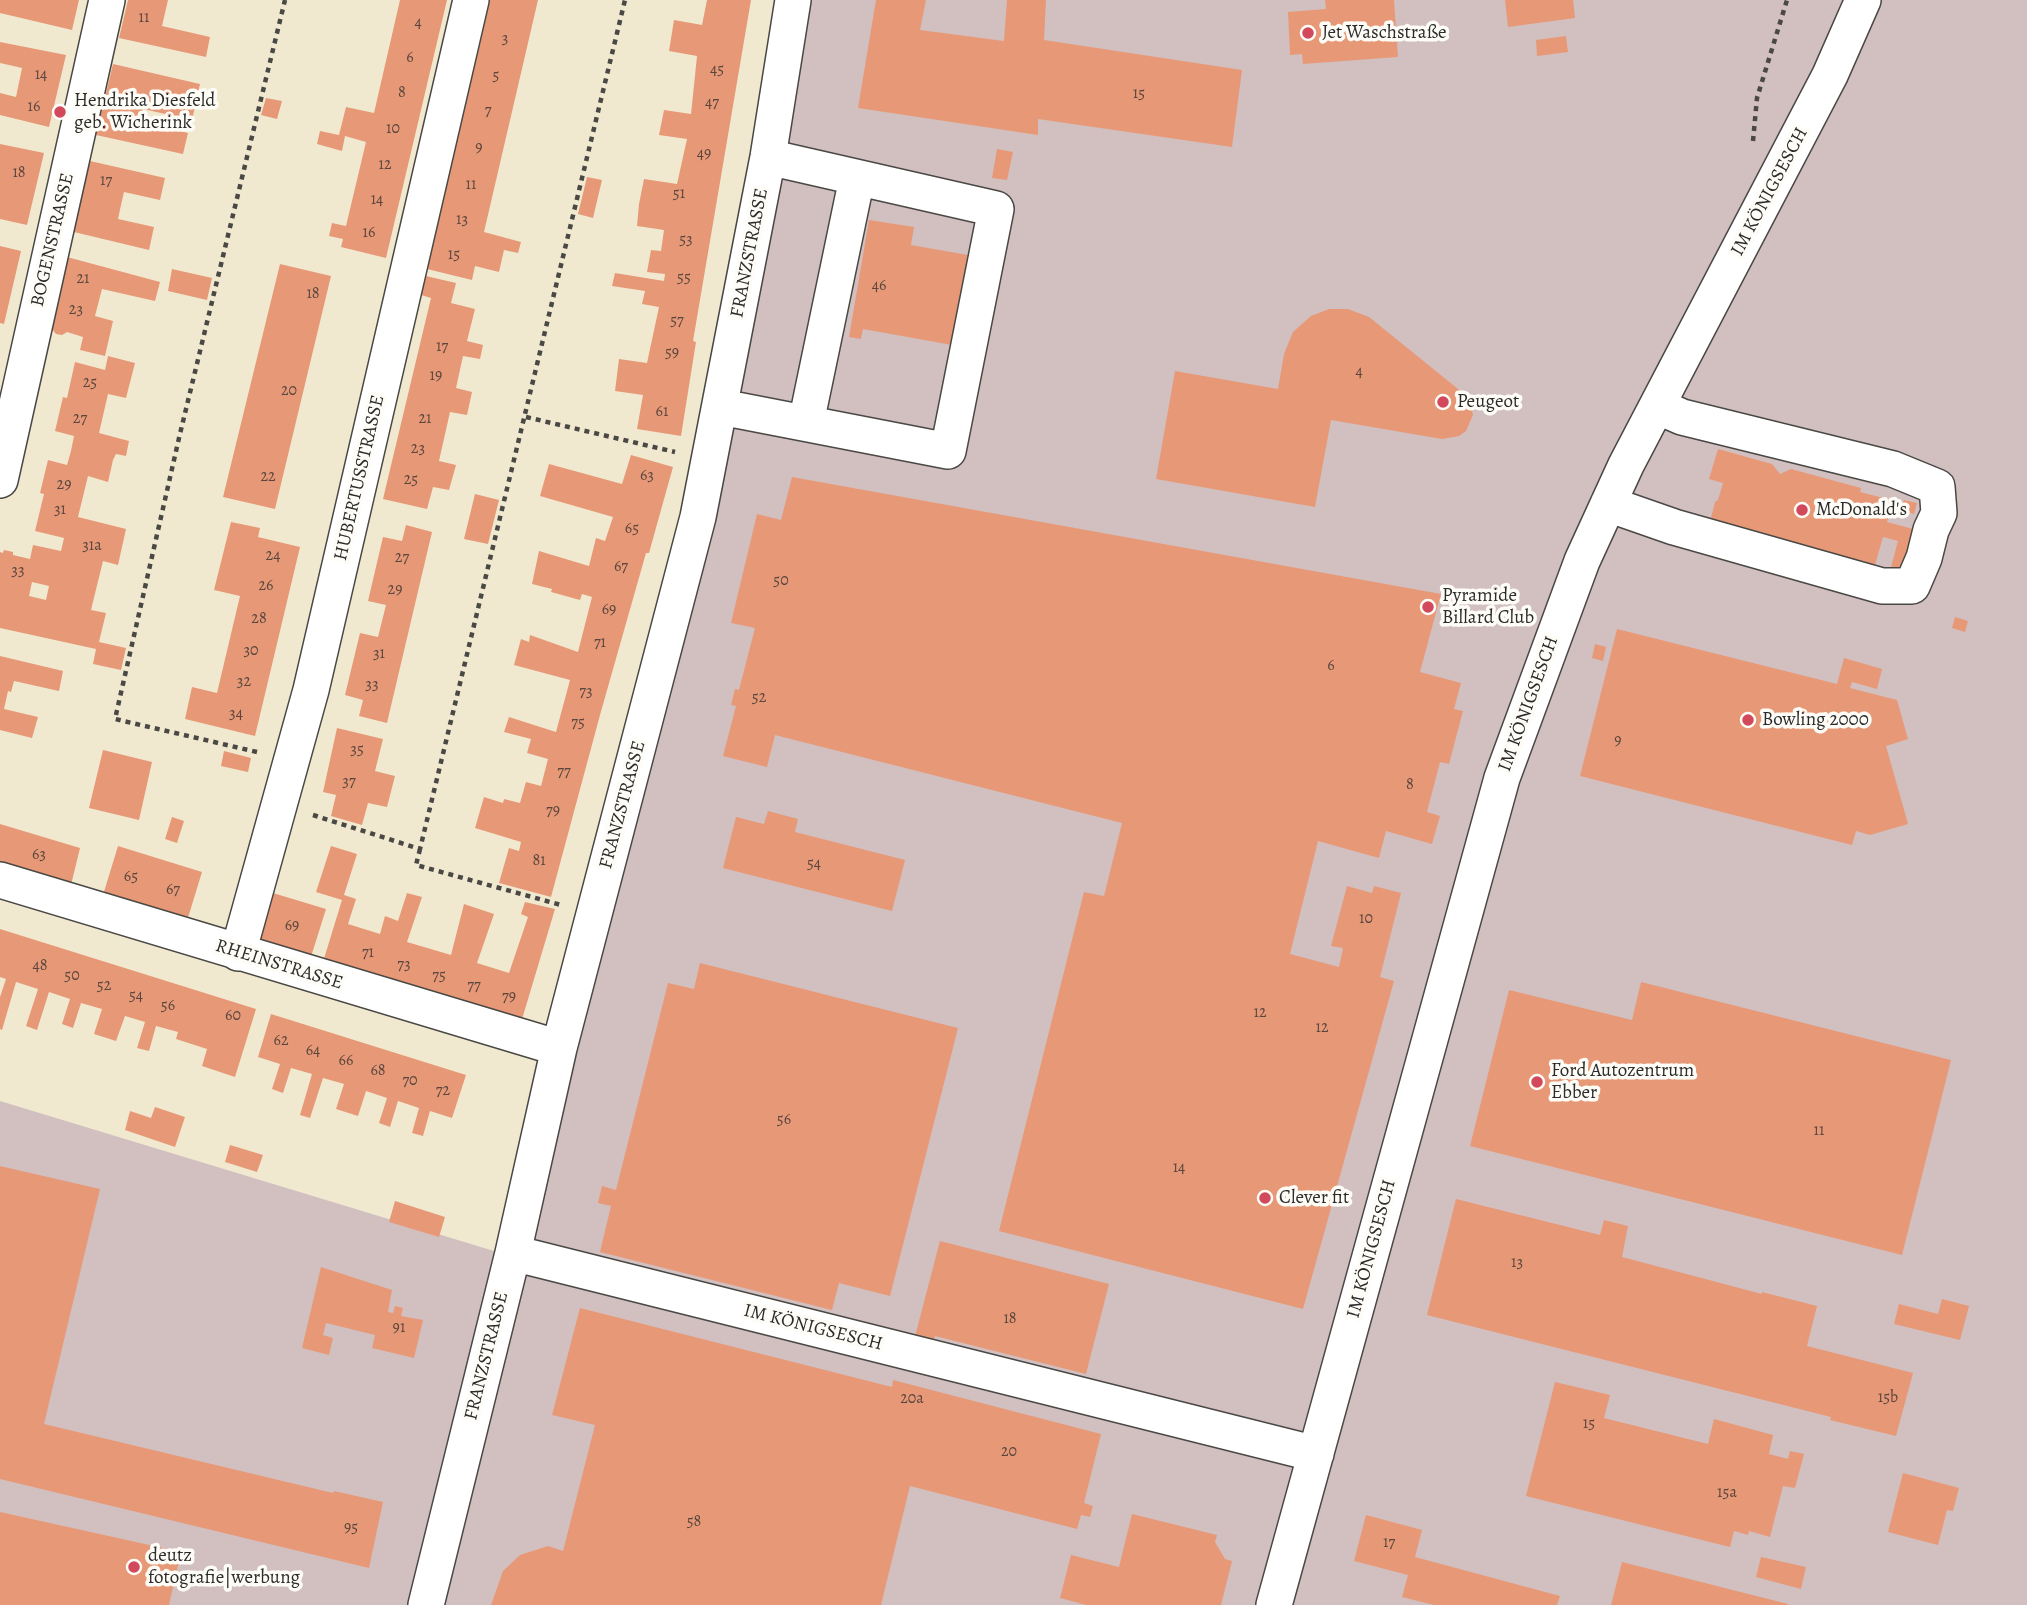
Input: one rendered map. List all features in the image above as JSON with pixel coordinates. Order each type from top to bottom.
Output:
[{"type":"street","name":"BOGENSTRASSE","points":[[0,480],[107,0]]},
{"type":"street","name":"HUBERTUSSTRASSE","points":[[238,953],[317,664],[471,0]]},
{"type":"street","name":"FRANZSTRASSE","points":[[426,1605],[513,1252],[559,1048],[698,517],[768,157],[793,0]]},
{"type":"street","name":"IM KÖNIGSESCH","points":[[1274,1605],[1502,778],[1582,561],[1608,504],[1830,75],[1863,0]]},
{"type":"street","points":[[721,407],[948,451],[996,209],[768,157]]},
{"type":"street","points":[[806,423],[857,178]]},
{"type":"street","points":[[1608,504],[1675,527],[1882,586],[1912,586],[1939,513],[1937,486],[1893,469],[1682,417],[1657,406]]},
{"type":"street","name":"RHEINSTRASSE","points":[[0,880],[559,1048]]},
{"type":"street","name":"IM KÖNIGSESCH","points":[[513,1252],[1316,1454]]},
{"type":"path","points":[[285,0],[188,400],[115,719],[291,761]]},
{"type":"path","points":[[594,914],[416,865],[625,0]]},
{"type":"path","points":[[526,417],[711,460]]},
{"type":"path","points":[[279,805],[420,849]]},
{"type":"shaded area","points":[[802,0],[2027,0],[2027,1605],[0,1605],[0,1101],[517,1258]]},
{"type":"building","points":[[0,0],[79,0],[72,30],[0,13]]},
{"type":"building","points":[[128,0],[168,0],[162,26],[210,37],[206,57],[119,38]]},
{"type":"building","points":[[400,0],[447,0],[386,258],[341,247],[343,239],[329,236],[332,223],[346,226],[366,142],[345,136],[342,151],[317,144],[320,131],[339,135],[346,107],[374,113]]},
{"type":"building","points":[[490,0],[538,0],[484,232],[521,242],[518,253],[504,250],[499,272],[475,266],[472,280],[427,269]]},
{"type":"building","points":[[707,0],[751,0],[693,341],[696,342],[681,436],[637,429],[643,395],[615,391],[619,359],[647,363],[659,307],[642,304],[645,291],[612,286],[615,273],[664,281],[665,274],[647,272],[651,250],[661,251],[664,230],[637,226],[639,204],[644,179],[677,184],[687,139],[659,135],[664,110],[691,114],[697,56],[669,51],[674,20],[702,25]]},
{"type":"building","points":[[876,0],[926,0],[920,30],[1004,41],[1007,0],[1046,0],[1044,40],[1242,70],[1232,147],[1038,119],[1038,135],[858,108]]},
{"type":"building","points":[[1325,0],[1394,0],[1398,57],[1303,64],[1302,54],[1290,55],[1288,12],[1326,9]]},
{"type":"building","points":[[1505,0],[1573,0],[1575,18],[1508,27]]},
{"type":"building","points":[[1566,36],[1568,52],[1537,56],[1536,40]]},
{"type":"building","points":[[0,42],[66,55],[49,127],[0,115],[0,93],[16,97],[22,68],[0,63]]},
{"type":"building","points":[[113,64],[200,84],[192,120],[143,109],[140,121],[152,124],[154,119],[162,121],[161,126],[188,133],[183,154],[96,135]]},
{"type":"building","points":[[266,98],[282,101],[277,119],[261,115]]},
{"type":"building","points":[[0,144],[44,153],[27,225],[0,219]]},
{"type":"building","points":[[997,149],[1013,152],[1007,180],[992,178]]},
{"type":"building","points":[[90,161],[165,178],[160,200],[124,192],[121,205],[118,219],[154,227],[149,250],[74,232]]},
{"type":"building","points":[[587,177],[602,180],[593,218],[578,214]]},
{"type":"building","points":[[869,220],[914,227],[911,245],[968,255],[952,345],[863,329],[861,339],[849,337]]},
{"type":"building","points":[[0,246],[21,251],[4,324],[0,323]]},
{"type":"building","points":[[67,257],[160,282],[155,301],[102,289],[95,316],[113,321],[105,356],[80,350],[83,337],[67,332],[56,334],[51,328]]},
{"type":"building","points":[[280,264],[331,276],[275,509],[223,497]]},
{"type":"building","points":[[172,269],[212,278],[207,300],[168,291]]},
{"type":"building","points":[[426,276],[456,283],[451,303],[475,309],[467,341],[483,345],[480,359],[463,356],[456,388],[472,392],[467,415],[450,412],[439,461],[456,465],[449,490],[433,487],[427,509],[383,499],[431,298],[421,295]]},
{"type":"building","points":[[1329,309],[1348,309],[1369,317],[1463,393],[1469,399],[1473,415],[1466,431],[1459,436],[1442,439],[1331,420],[1315,507],[1156,479],[1175,371],[1278,389],[1284,354],[1293,332],[1311,316]]},
{"type":"building","points":[[108,356],[135,363],[126,398],[108,394],[99,433],[129,441],[126,456],[116,454],[108,482],[88,476],[78,517],[126,529],[118,565],[103,561],[91,610],[106,613],[99,642],[126,648],[121,670],[93,664],[96,649],[0,628],[0,552],[13,552],[13,555],[30,559],[33,545],[61,551],[64,538],[35,531],[44,494],[40,493],[48,460],[67,465],[71,451],[74,436],[55,431],[63,397],[67,398],[75,362],[105,370]],"holes":[[[32,582],[49,586],[46,600],[29,596]]]},
{"type":"building","name":"McDonald's","points":[[1718,449],[1772,464],[1780,474],[1791,469],[1861,488],[1860,492],[1903,503],[1904,500],[1917,503],[1914,514],[1891,507],[1887,522],[1917,530],[1905,575],[1890,571],[1898,541],[1883,537],[1874,568],[1712,521],[1715,502],[1723,483],[1709,479]]},
{"type":"building","points":[[631,455],[673,467],[600,715],[551,897],[499,883],[509,848],[519,851],[521,842],[475,828],[484,797],[503,803],[504,799],[520,803],[526,782],[541,786],[548,759],[527,753],[531,739],[504,732],[509,717],[556,732],[570,680],[514,665],[521,639],[529,642],[530,635],[578,652],[592,597],[582,594],[580,600],[532,584],[539,551],[589,566],[596,538],[605,541],[613,517],[540,496],[549,464],[622,484]]},
{"type":"building","points":[[792,477],[1441,594],[1420,672],[1461,683],[1454,709],[1463,711],[1449,764],[1440,762],[1427,812],[1440,816],[1432,844],[1386,831],[1379,858],[1318,841],[1290,954],[1339,967],[1343,948],[1331,946],[1347,886],[1372,893],[1374,886],[1401,893],[1380,977],[1394,981],[1303,1309],[999,1231],[1084,892],[1104,896],[1122,823],[775,735],[767,767],[723,756],[736,706],[731,705],[735,689],[739,690],[755,628],[731,623],[757,514],[781,520]]},
{"type":"building","points":[[475,494],[499,500],[488,544],[464,539]]},
{"type":"building","points":[[231,522],[260,528],[258,537],[300,547],[255,736],[185,719],[192,687],[217,693],[240,596],[214,590]]},
{"type":"building","points":[[406,525],[432,532],[387,723],[359,716],[363,700],[345,695],[360,633],[378,637],[386,605],[368,601],[383,537],[402,541]]},
{"type":"building","points":[[1955,617],[1968,621],[1965,632],[1952,628]]},
{"type":"building","name":"Bowling 2000","points":[[1617,629],[1837,684],[1844,658],[1882,669],[1877,689],[1852,682],[1850,688],[1897,700],[1908,739],[1886,746],[1908,824],[1870,835],[1856,831],[1852,845],[1580,776]]},
{"type":"building","points":[[1595,644],[1606,647],[1603,661],[1592,658]]},
{"type":"building","points":[[0,656],[63,671],[59,691],[14,681],[11,692],[8,691],[4,709],[38,717],[32,738],[0,730]]},
{"type":"building","points":[[337,728],[383,739],[375,771],[395,776],[387,807],[368,803],[362,825],[331,816],[336,795],[323,792]]},
{"type":"building","points":[[103,750],[152,762],[139,820],[89,808]]},
{"type":"building","points":[[224,751],[251,758],[248,772],[221,766]]},
{"type":"building","points":[[768,811],[798,819],[795,832],[905,860],[892,911],[723,868],[736,817],[764,824]]},
{"type":"building","points":[[172,817],[184,821],[177,843],[165,839]]},
{"type":"building","points":[[0,824],[80,848],[71,885],[0,862]]},
{"type":"building","points":[[118,846],[202,872],[187,921],[103,895]]},
{"type":"building","points":[[331,846],[357,854],[344,895],[356,899],[348,924],[380,934],[385,916],[398,921],[407,893],[422,897],[407,942],[451,955],[464,904],[494,914],[477,963],[509,973],[528,917],[521,914],[525,902],[555,909],[520,1026],[323,962],[342,900],[316,892]]},
{"type":"building","points":[[273,893],[326,909],[310,960],[257,943]]},
{"type":"building","points":[[0,929],[256,1009],[235,1077],[202,1066],[207,1049],[176,1039],[178,1032],[156,1026],[149,1051],[137,1048],[145,1022],[125,1016],[116,1041],[94,1034],[102,1009],[81,1003],[73,1028],[62,1024],[70,999],[49,992],[37,1030],[26,1026],[38,989],[16,982],[2,1030],[0,1029],[0,997],[6,979],[0,977]]},
{"type":"building","points":[[700,963],[958,1028],[890,1296],[839,1283],[832,1310],[600,1252],[611,1206],[598,1203],[602,1186],[616,1190],[668,983],[694,989]]},
{"type":"building","points":[[1641,982],[1951,1060],[1902,1255],[1470,1146],[1509,990],[1632,1020]]},
{"type":"building","points":[[271,1014],[466,1075],[452,1118],[430,1111],[423,1136],[412,1133],[419,1108],[398,1101],[390,1127],[379,1123],[387,1098],[366,1091],[358,1116],[336,1109],[344,1084],[323,1078],[310,1118],[300,1115],[312,1074],[291,1068],[283,1093],[272,1089],[280,1064],[258,1057]]},
{"type":"building","points":[[155,1107],[185,1117],[175,1147],[125,1130],[130,1111],[151,1118]]},
{"type":"building","points":[[230,1145],[263,1155],[257,1172],[225,1162]]},
{"type":"building","points":[[0,1166],[100,1189],[44,1424],[333,1493],[334,1491],[383,1502],[369,1568],[0,1479]]},
{"type":"building","points":[[1456,1199],[1600,1235],[1604,1220],[1628,1226],[1622,1257],[1817,1306],[1807,1346],[1913,1373],[1896,1436],[1830,1420],[1831,1417],[1427,1315]]},
{"type":"building","points":[[395,1201],[445,1217],[439,1237],[389,1222]]},
{"type":"building","points":[[940,1241],[1109,1284],[1086,1374],[935,1336],[931,1349],[913,1344]]},
{"type":"building","points":[[321,1267],[392,1290],[388,1312],[393,1313],[395,1306],[403,1308],[401,1316],[423,1320],[414,1358],[372,1348],[375,1335],[326,1323],[323,1335],[333,1338],[329,1355],[302,1348]]},
{"type":"building","points":[[1942,1299],[1969,1306],[1960,1340],[1894,1324],[1899,1304],[1938,1314]]},
{"type":"building","points":[[580,1308],[892,1387],[893,1380],[1101,1434],[1084,1503],[1093,1506],[1090,1517],[1081,1515],[1077,1529],[910,1486],[881,1605],[491,1605],[503,1571],[520,1555],[548,1546],[563,1551],[595,1425],[552,1415]]},
{"type":"building","points":[[1555,1382],[1610,1395],[1604,1418],[1708,1444],[1714,1419],[1773,1435],[1769,1454],[1788,1459],[1790,1451],[1804,1454],[1795,1488],[1783,1486],[1770,1537],[1749,1531],[1748,1535],[1734,1531],[1730,1547],[1526,1496]]},
{"type":"building","points":[[1903,1473],[1959,1488],[1953,1511],[1947,1510],[1938,1545],[1888,1532]]},
{"type":"building","points":[[0,1512],[181,1552],[169,1605],[0,1605]]},
{"type":"building","points":[[1132,1514],[1217,1535],[1215,1542],[1225,1559],[1232,1561],[1221,1605],[1086,1605],[1060,1598],[1071,1555],[1119,1567]]},
{"type":"building","points":[[1366,1515],[1422,1530],[1415,1557],[1560,1596],[1557,1605],[1434,1605],[1402,1597],[1408,1575],[1354,1561]]},
{"type":"building","points":[[1761,1557],[1806,1567],[1801,1589],[1756,1577]]},
{"type":"building","points":[[1622,1562],[1788,1604],[1788,1605],[1611,1605]]},
{"type":"place","name":"Jet Waschstraße","points":[[1308,33]]},
{"type":"place","name":"Hendrika Diesfeld geb. Wicherink","points":[[60,112]]},
{"type":"place","name":"Peugeot","points":[[1443,402]]},
{"type":"place","name":"McDonald's","points":[[1802,510]]},
{"type":"place","name":"Pyramide Billard Club","points":[[1428,607]]},
{"type":"place","name":"Bowling 2000","points":[[1748,720]]},
{"type":"place","name":"Ford Autozentrum Ebber","points":[[1537,1082]]},
{"type":"place","name":"Clever fit","points":[[1265,1198]]},
{"type":"place","name":"deutz fotografie|werbung","points":[[134,1567]]}]
